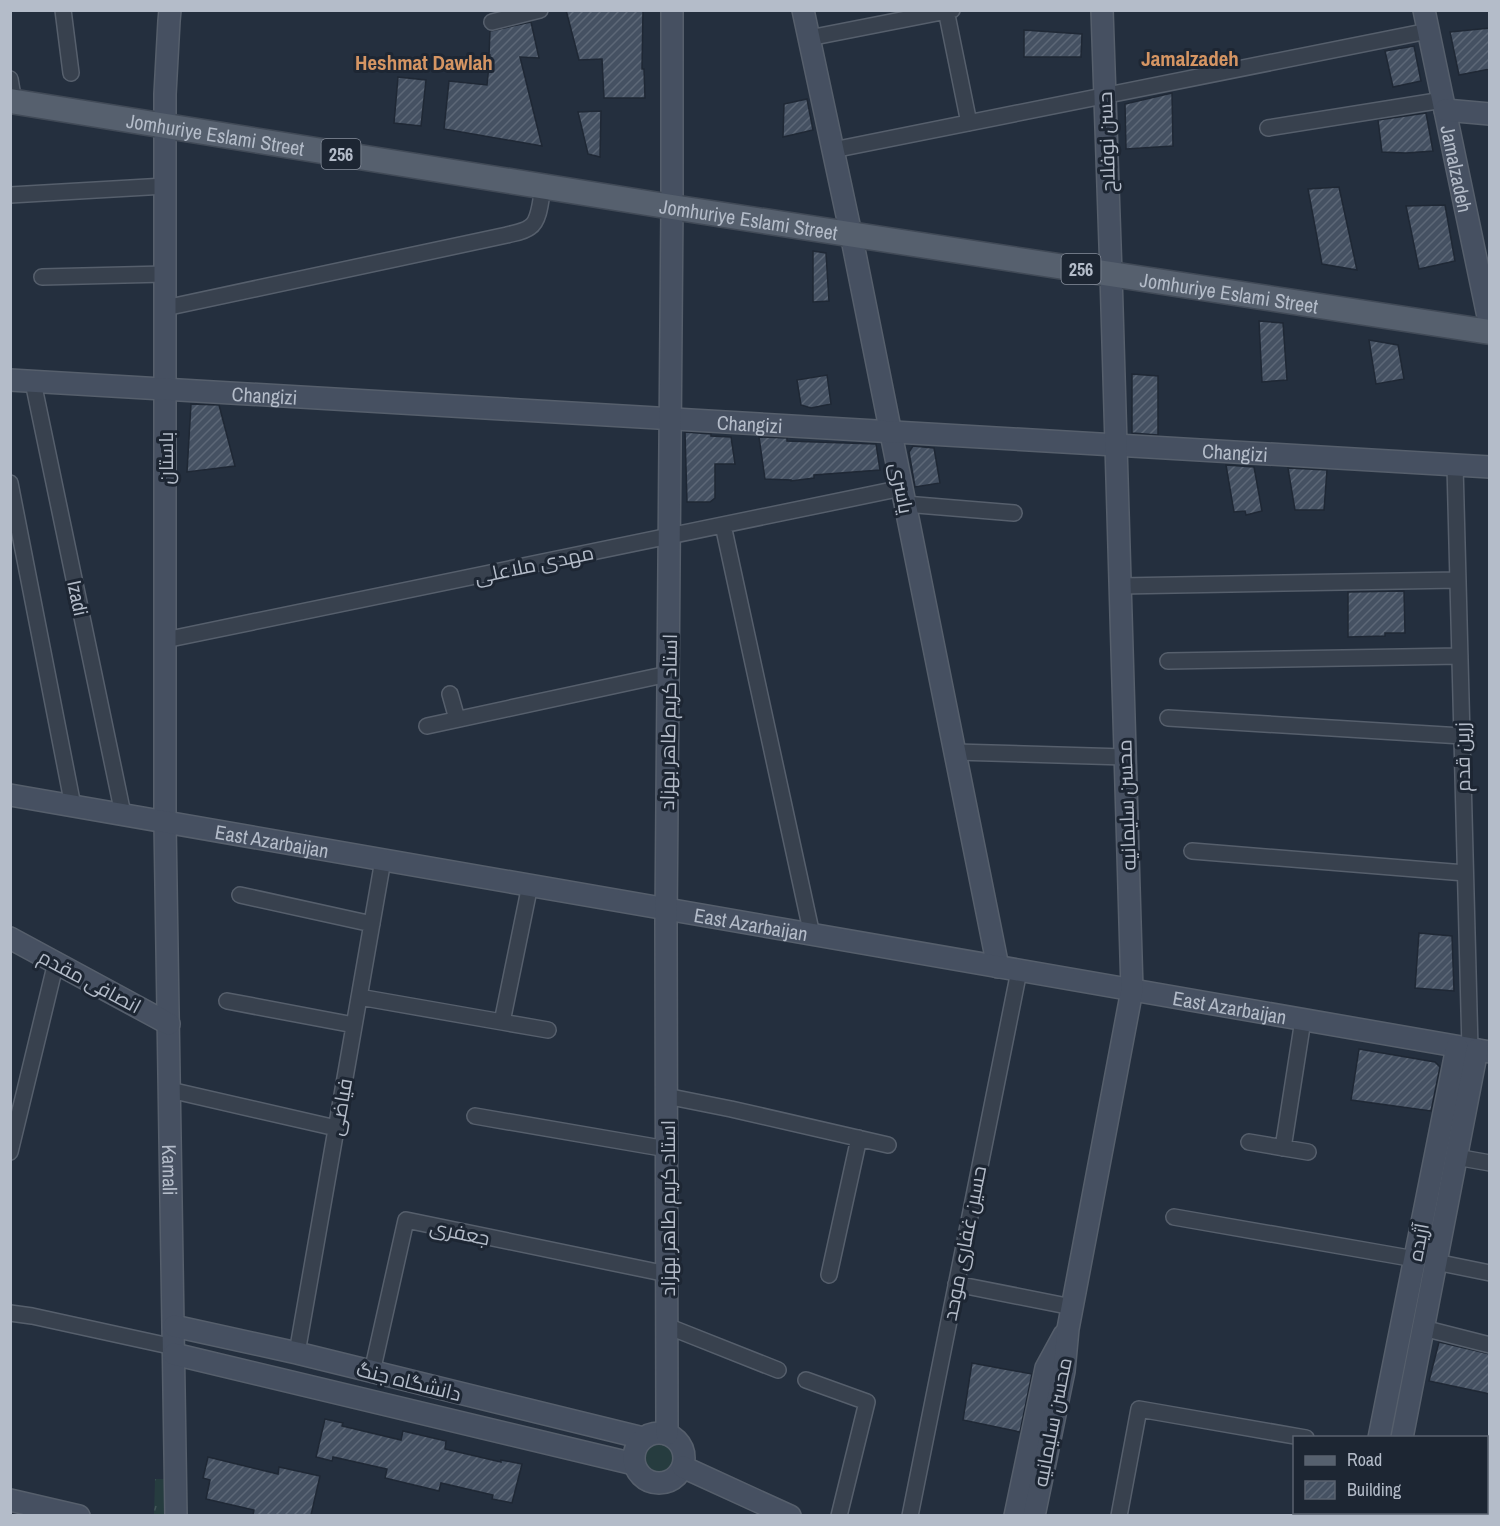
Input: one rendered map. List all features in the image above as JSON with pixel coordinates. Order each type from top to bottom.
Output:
[{"type":"main road","name":"Jomhuriye Eslami Street","points":[[12,94],[165,126],[672,207],[849,224],[1111,274],[1490,332]]},
{"type":"street","points":[[63,10],[70,72]]},
{"type":"street","name":"باستان","points":[[165,822],[165,94],[170,10]]},
{"type":"street","points":[[492,22],[540,10]]},
{"type":"street","name":"استاد کریم طاهر بهزاد","points":[[667,1434],[666,909],[672,10]]},
{"type":"street","name":"یاسری","points":[[803,10],[849,224],[998,967]]},
{"type":"street","name":"حسن نوفلاح","points":[[1102,10],[1111,274]]},
{"type":"street","name":"Jamalzadeh","points":[[1424,10],[1490,326]]},
{"type":"street","points":[[809,38],[948,11],[969,123]]},
{"type":"street","points":[[833,150],[1428,31]]},
{"type":"street","points":[[1268,128],[1444,105],[1490,114]]},
{"type":"street","points":[[10,195],[165,186]]},
{"type":"street","points":[[165,308],[528,229],[537,219],[543,186]]},
{"type":"street","points":[[42,277],[165,274]]},
{"type":"street","name":"محسن سلیمانیه","points":[[1034,1515],[1064,1371],[1068,1329],[1132,990],[1111,274]]},
{"type":"street","name":"Changizi","points":[[10,380],[1490,467]]},
{"type":"street","name":"Izadi","points":[[33,382],[123,814]]},
{"type":"street","name":"زرین قدم","points":[[1455,465],[1473,1050]]},
{"type":"street","points":[[10,483],[73,806]]},
{"type":"street","name":"مهدی ملاعلی","points":[[165,640],[723,525],[904,496],[1014,513]]},
{"type":"street","points":[[723,525],[813,934]]},
{"type":"street","points":[[1120,586],[1458,580]]},
{"type":"street","points":[[1168,661],[1460,656]]},
{"type":"street","points":[[427,726],[668,674]]},
{"type":"street","points":[[450,694],[457,719]]},
{"type":"street","points":[[1168,718],[1462,736]]},
{"type":"street","points":[[955,752],[1125,757]]},
{"type":"street","name":"East Azarbaijan","points":[[10,795],[1473,1050]]},
{"type":"street","name":"Kamali","points":[[165,822],[176,1515]]},
{"type":"street","points":[[1192,851],[1466,873]]},
{"type":"street","name":"فیاضی","points":[[297,1353],[383,860]]},
{"type":"street","points":[[502,1022],[530,885]]},
{"type":"street","points":[[240,894],[372,924]]},
{"type":"street","name":"انصافی مقدم","points":[[10,938],[169,1024]]},
{"type":"street","points":[[10,1152],[56,962]]},
{"type":"street","name":"حسین غفاری موحد","points":[[910,1515],[1019,971]]},
{"type":"street","points":[[359,997],[548,1030]]},
{"type":"street","points":[[227,1001],[354,1025]]},
{"type":"street","points":[[1283,1148],[1303,1020]]},
{"type":"street","name":"آژیده","points":[[1402,1436],[1423,1328],[1425,1260],[1456,1157],[1473,1050]]},
{"type":"street","name":"آژیده","points":[[1379,1436],[1425,1260],[1473,1050]]},
{"type":"street","points":[[170,1090],[336,1128]]},
{"type":"street","points":[[666,1096],[888,1145]]},
{"type":"street","points":[[475,1116],[667,1149]]},
{"type":"street","points":[[829,1275],[859,1138]]},
{"type":"street","points":[[1249,1142],[1308,1152]]},
{"type":"street","points":[[1456,1157],[1490,1163]]},
{"type":"street","points":[[1174,1217],[1490,1273]]},
{"type":"street","name":"جعفری","points":[[372,1372],[406,1220],[667,1274]]},
{"type":"street","points":[[956,1284],[1072,1307]]},
{"type":"street","points":[[10,1313],[32,1316],[174,1351]]},
{"type":"street","name":"دانشگاه جنگ","points":[[174,1326],[297,1353],[643,1438]]},
{"type":"street","points":[[667,1326],[778,1370]]},
{"type":"street","points":[[1423,1328],[1490,1345]]},
{"type":"street","name":"محسن سلیمانیه","points":[[1015,1515],[1046,1368],[1068,1329]]},
{"type":"street","name":"دانشگاه جنگ","points":[[174,1351],[634,1464]]},
{"type":"street","points":[[806,1380],[867,1402],[839,1515]]},
{"type":"street","points":[[1119,1515],[1139,1409],[1300,1436]]},
{"type":"street","points":[[659,1432],[667,1434],[680,1444],[683,1451],[684,1459],[679,1472],[670,1481],[655,1483],[648,1481],[642,1477],[634,1464],[635,1450],[643,1438],[650,1434],[659,1432]]},
{"type":"street","points":[[679,1472],[761,1515]]},
{"type":"street","points":[[679,1472],[790,1515]]},
{"type":"street","points":[[22,1506],[79,1515]]},
{"type":"green space","points":[[659,1442],[670,1447],[675,1458],[670,1469],[659,1474],[648,1469],[643,1458],[648,1447]]},
{"type":"green space","points":[[155,1479],[165,1479],[165,1515],[154,1516]]},
{"type":"building","points":[[566,10],[643,10],[642,69],[644,69],[645,98],[604,98],[602,59],[579,60]]},
{"type":"building","points":[[531,22],[539,58],[520,57],[542,146],[444,129],[449,81],[487,85],[490,31]]},
{"type":"building","points":[[1490,28],[1490,69],[1459,75],[1450,32]]},
{"type":"building","points":[[1024,30],[1082,34],[1081,57],[1024,57]]},
{"type":"building","points":[[1414,46],[1421,81],[1393,87],[1385,51]]},
{"type":"building","points":[[398,77],[426,80],[421,126],[394,123]]},
{"type":"building","points":[[1172,93],[1173,146],[1126,149],[1125,104]]},
{"type":"building","points":[[807,99],[813,130],[783,137],[784,104]]},
{"type":"building","points":[[601,111],[600,157],[588,154],[578,112]]},
{"type":"building","points":[[1426,113],[1433,151],[1382,152],[1378,120]]},
{"type":"building","points":[[1339,187],[1357,270],[1322,264],[1308,189]]},
{"type":"building","points":[[1445,205],[1455,261],[1419,269],[1406,206]]},
{"type":"building","points":[[813,251],[826,253],[829,301],[813,302]]},
{"type":"building","points":[[1259,321],[1283,323],[1287,380],[1262,382]]},
{"type":"building","points":[[1369,340],[1398,345],[1404,379],[1376,384]]},
{"type":"building","points":[[1132,374],[1158,376],[1158,435],[1132,433]]},
{"type":"building","points":[[827,375],[831,404],[811,408],[801,405],[797,380]]},
{"type":"building","points":[[191,404],[219,405],[235,466],[187,472]]},
{"type":"building","points":[[685,432],[731,437],[735,464],[715,464],[715,498],[710,502],[687,502]]},
{"type":"building","points":[[759,437],[787,438],[787,441],[876,444],[880,470],[814,475],[814,478],[791,481],[765,479]]},
{"type":"building","points":[[913,446],[934,448],[940,483],[915,487],[909,452]]},
{"type":"building","points":[[1226,465],[1254,467],[1262,511],[1246,515],[1245,511],[1234,512]]},
{"type":"building","points":[[1288,468],[1327,470],[1324,510],[1295,510]]},
{"type":"building","points":[[1404,591],[1405,633],[1348,637],[1348,592]]},
{"type":"building","points":[[1419,933],[1452,936],[1454,991],[1415,988]]},
{"type":"building","points":[[1359,1049],[1435,1062],[1440,1067],[1431,1111],[1351,1100]]},
{"type":"building","points":[[1439,1342],[1490,1354],[1490,1394],[1429,1381]]},
{"type":"building","points":[[972,1363],[1032,1374],[1020,1432],[963,1420]]},
{"type":"building","points":[[325,1419],[343,1423],[342,1426],[401,1440],[403,1431],[446,1441],[445,1449],[501,1462],[501,1460],[522,1464],[512,1503],[492,1499],[493,1495],[441,1483],[439,1491],[385,1478],[387,1469],[333,1457],[332,1461],[316,1457]]},
{"type":"building","points":[[208,1457],[278,1474],[279,1467],[320,1476],[311,1515],[253,1515],[254,1510],[206,1499],[210,1480],[203,1478]]},
{"type":"district","name":"Jamalzadeh","points":[[1190,58]]},
{"type":"district","name":"Heshmat Dawlah","points":[[424,62]]}]
